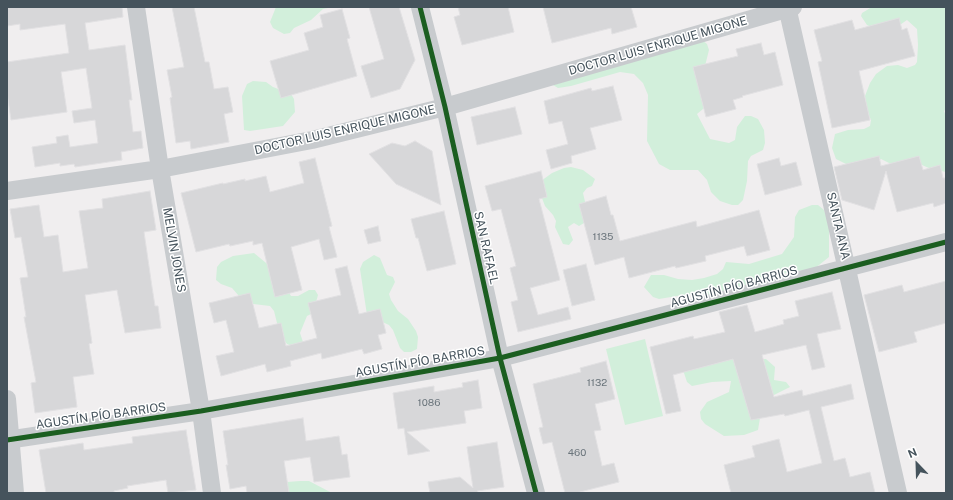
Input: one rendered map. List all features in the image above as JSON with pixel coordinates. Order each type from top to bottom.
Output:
[{"type":"street","name":"MELVIN JONES","points":[[136,7],[160,169],[201,411],[212,493]]},
{"type":"street","name":"SAN RAFAEL","points":[[420,7],[445,107],[500,358],[536,493]]},
{"type":"street","name":"DOCTOR LUIS ENRIQUE MIGONE","points":[[7,191],[160,169],[312,140],[445,107],[789,8]]},
{"type":"street","name":"SANTA ANA","points":[[789,8],[898,493]]},
{"type":"street","name":"AGUSTÍN PÍO BARRIOS","points":[[8,440],[201,411],[500,358],[946,242]]},
{"type":"street","points":[[7,399],[8,440],[15,493]]},
{"type":"green space","points":[[276,7],[333,7],[323,9],[311,20],[294,28],[290,33],[284,34],[273,28],[270,22]]},
{"type":"green space","points":[[872,7],[946,7],[946,109],[944,111],[946,116],[946,172],[931,169],[922,165],[917,169],[895,166],[881,159],[872,165],[848,165],[836,159],[832,148],[835,134],[848,130],[864,129],[870,126],[871,120],[866,109],[865,96],[870,83],[876,74],[887,66],[898,65],[907,68],[915,65],[917,62],[917,29],[907,20],[897,27],[871,27],[867,25],[861,16],[862,13]]},
{"type":"green space","points":[[702,40],[707,44],[709,50],[704,70],[709,104],[697,114],[710,139],[729,143],[735,140],[737,127],[745,116],[751,116],[758,119],[764,130],[765,143],[763,150],[751,156],[748,161],[747,181],[743,200],[738,205],[732,205],[720,201],[711,192],[707,180],[698,170],[670,170],[659,164],[647,141],[648,95],[643,83],[634,74],[620,72],[571,86],[558,88],[553,85]]},
{"type":"green space","points":[[253,81],[266,82],[273,87],[291,94],[294,99],[295,112],[283,126],[250,131],[244,130],[242,96],[247,84]]},
{"type":"green space","points":[[571,167],[583,170],[595,179],[592,186],[587,188],[583,193],[586,206],[584,223],[579,226],[574,223],[568,227],[573,240],[569,245],[563,244],[555,227],[556,221],[545,206],[540,193],[541,181],[552,173]]},
{"type":"green space","points":[[812,205],[818,205],[824,210],[829,225],[829,257],[814,269],[789,272],[759,283],[753,281],[744,288],[706,296],[701,292],[659,299],[653,297],[644,287],[651,275],[664,275],[678,279],[692,280],[717,274],[723,269],[726,262],[749,264],[782,254],[794,237],[795,217],[799,210]]},
{"type":"green space","points":[[254,253],[277,272],[291,296],[298,296],[309,290],[315,290],[318,295],[313,313],[307,316],[300,333],[304,345],[299,349],[287,344],[283,339],[274,311],[270,306],[245,303],[232,288],[221,284],[216,280],[217,267],[221,262],[233,256]]},
{"type":"green space","points":[[374,255],[380,258],[387,275],[393,277],[395,282],[389,294],[391,300],[398,311],[408,319],[416,331],[418,337],[417,349],[411,352],[404,352],[400,348],[393,330],[389,325],[367,315],[360,269],[363,262]]},
{"type":"green space","points":[[645,339],[663,416],[625,425],[606,349]]},
{"type":"green space","points":[[742,356],[753,359],[766,359],[775,367],[774,380],[786,382],[790,387],[772,396],[760,418],[758,430],[744,435],[724,436],[705,424],[701,419],[700,412],[707,402],[729,392],[731,381],[712,382],[692,386],[687,382],[683,370]]},
{"type":"green space","points":[[309,481],[332,493],[279,493],[287,482]]},
{"type":"building","points":[[7,7],[122,7],[123,17],[85,23],[89,50],[125,45],[132,100],[129,100],[133,132],[141,131],[143,148],[121,152],[122,160],[75,167],[74,164],[60,166],[60,163],[35,167],[32,147],[57,143],[56,137],[68,135],[70,147],[98,143],[95,120],[74,123],[72,111],[92,108],[86,68],[61,72],[67,112],[11,120],[7,92],[7,62],[69,53],[65,24],[20,30],[20,24],[7,26]]},
{"type":"building","points":[[172,7],[194,7],[205,62],[209,62],[214,89],[228,87],[233,112],[224,114],[229,142],[191,149],[190,141],[176,143],[170,98],[172,97],[167,70],[184,67]]},
{"type":"building","points":[[369,7],[399,7],[415,60],[400,89],[371,98],[361,66],[384,59]]},
{"type":"building","points":[[458,7],[508,7],[514,32],[462,45],[454,17],[460,15]]},
{"type":"building","points":[[543,7],[631,7],[637,27],[612,34],[611,28],[552,43]]},
{"type":"building","points":[[342,9],[350,38],[347,39],[357,76],[281,98],[270,61],[309,50],[304,33],[323,27],[320,15]]},
{"type":"building","points":[[899,18],[902,30],[907,28],[915,56],[859,71],[870,120],[832,128],[818,62],[822,61],[814,30],[852,20],[855,30]]},
{"type":"building","points":[[761,43],[764,55],[775,52],[783,85],[742,96],[743,97],[733,100],[736,109],[706,117],[693,67],[738,56],[736,49]]},
{"type":"building","points":[[613,86],[622,120],[590,128],[596,149],[571,156],[572,163],[551,169],[546,150],[568,144],[562,121],[549,124],[544,101],[591,88],[592,91]]},
{"type":"building","points":[[515,107],[522,134],[477,145],[471,117]]},
{"type":"building","points":[[415,141],[432,151],[441,205],[396,184],[369,154],[392,143],[405,146]]},
{"type":"building","points":[[879,156],[881,166],[919,156],[923,170],[940,165],[943,178],[946,178],[946,203],[934,207],[933,203],[897,212],[886,171],[874,210],[842,200],[834,167]]},
{"type":"building","points":[[315,158],[332,226],[329,227],[337,257],[324,260],[319,239],[291,247],[302,290],[275,297],[262,243],[253,245],[253,241],[230,246],[229,244],[196,252],[181,193],[223,183],[245,179],[245,181],[266,176],[270,192],[304,183],[299,162]]},
{"type":"building","points":[[779,158],[781,166],[796,162],[802,185],[765,195],[757,164]]},
{"type":"building","points":[[541,171],[547,197],[539,199],[560,280],[530,288],[538,315],[568,307],[571,319],[518,332],[511,302],[518,300],[510,268],[516,266],[501,209],[492,211],[485,186]]},
{"type":"building","points":[[150,191],[156,230],[144,232],[155,306],[158,306],[161,328],[125,333],[117,290],[85,295],[92,343],[89,344],[94,374],[73,377],[77,407],[35,413],[31,383],[36,382],[24,317],[26,317],[20,278],[28,277],[21,237],[15,238],[10,209],[39,205],[44,237],[58,235],[63,272],[88,268],[79,211],[103,208],[102,199]]},
{"type":"building","points":[[606,196],[620,241],[696,221],[697,227],[759,210],[770,250],[747,256],[744,246],[705,256],[706,261],[676,268],[675,266],[629,278],[624,257],[595,265],[579,204]]},
{"type":"building","points":[[444,211],[456,264],[427,271],[411,219]]},
{"type":"building","points":[[378,226],[381,241],[368,244],[364,230]]},
{"type":"building","points":[[586,264],[595,300],[572,306],[563,270]]},
{"type":"building","points":[[347,266],[359,314],[380,309],[386,333],[378,335],[382,349],[364,354],[362,349],[322,359],[321,353],[290,361],[291,366],[267,372],[265,364],[221,376],[216,356],[234,352],[226,320],[214,323],[209,303],[250,293],[259,328],[281,323],[286,346],[317,338],[308,303],[341,295],[335,269]]},
{"type":"building","points":[[946,281],[946,323],[914,332],[917,342],[879,352],[864,295],[902,285],[904,292]]},
{"type":"building","points":[[832,292],[841,329],[817,334],[825,367],[812,370],[806,345],[762,355],[774,397],[802,390],[803,396],[851,384],[854,399],[821,407],[834,461],[845,458],[850,477],[870,472],[875,493],[731,493],[724,465],[755,457],[752,446],[779,439],[787,472],[822,463],[809,410],[785,416],[784,414],[751,420],[733,359],[673,375],[681,411],[666,414],[650,347],[693,336],[694,339],[725,332],[719,312],[747,305],[755,332],[784,324],[783,320],[799,316],[795,301]]},
{"type":"building","points":[[606,361],[615,399],[595,404],[601,430],[594,431],[602,466],[614,463],[619,482],[576,493],[565,493],[552,442],[543,444],[539,428],[543,427],[533,384],[581,372],[580,368]]},
{"type":"building","points":[[478,380],[482,408],[464,411],[466,423],[407,432],[430,451],[408,455],[404,428],[398,429],[393,393],[434,386],[434,392],[463,387],[462,383]]},
{"type":"building","points":[[303,418],[306,441],[339,436],[342,455],[347,454],[350,477],[314,482],[310,457],[284,461],[289,493],[247,493],[246,486],[230,489],[223,431]]},
{"type":"building","points":[[186,430],[196,490],[168,493],[166,480],[127,486],[128,488],[114,491],[114,493],[46,493],[39,450],[83,443],[84,450],[133,443],[132,437]]},
{"type":"building","points":[[497,442],[504,487],[477,491],[479,493],[430,493],[428,482],[460,477],[473,488],[467,447]]},
{"type":"cycle path","points":[[420,7],[445,107],[500,358],[536,493]]},
{"type":"cycle path","points":[[7,440],[201,411],[500,358],[946,242]]}]
